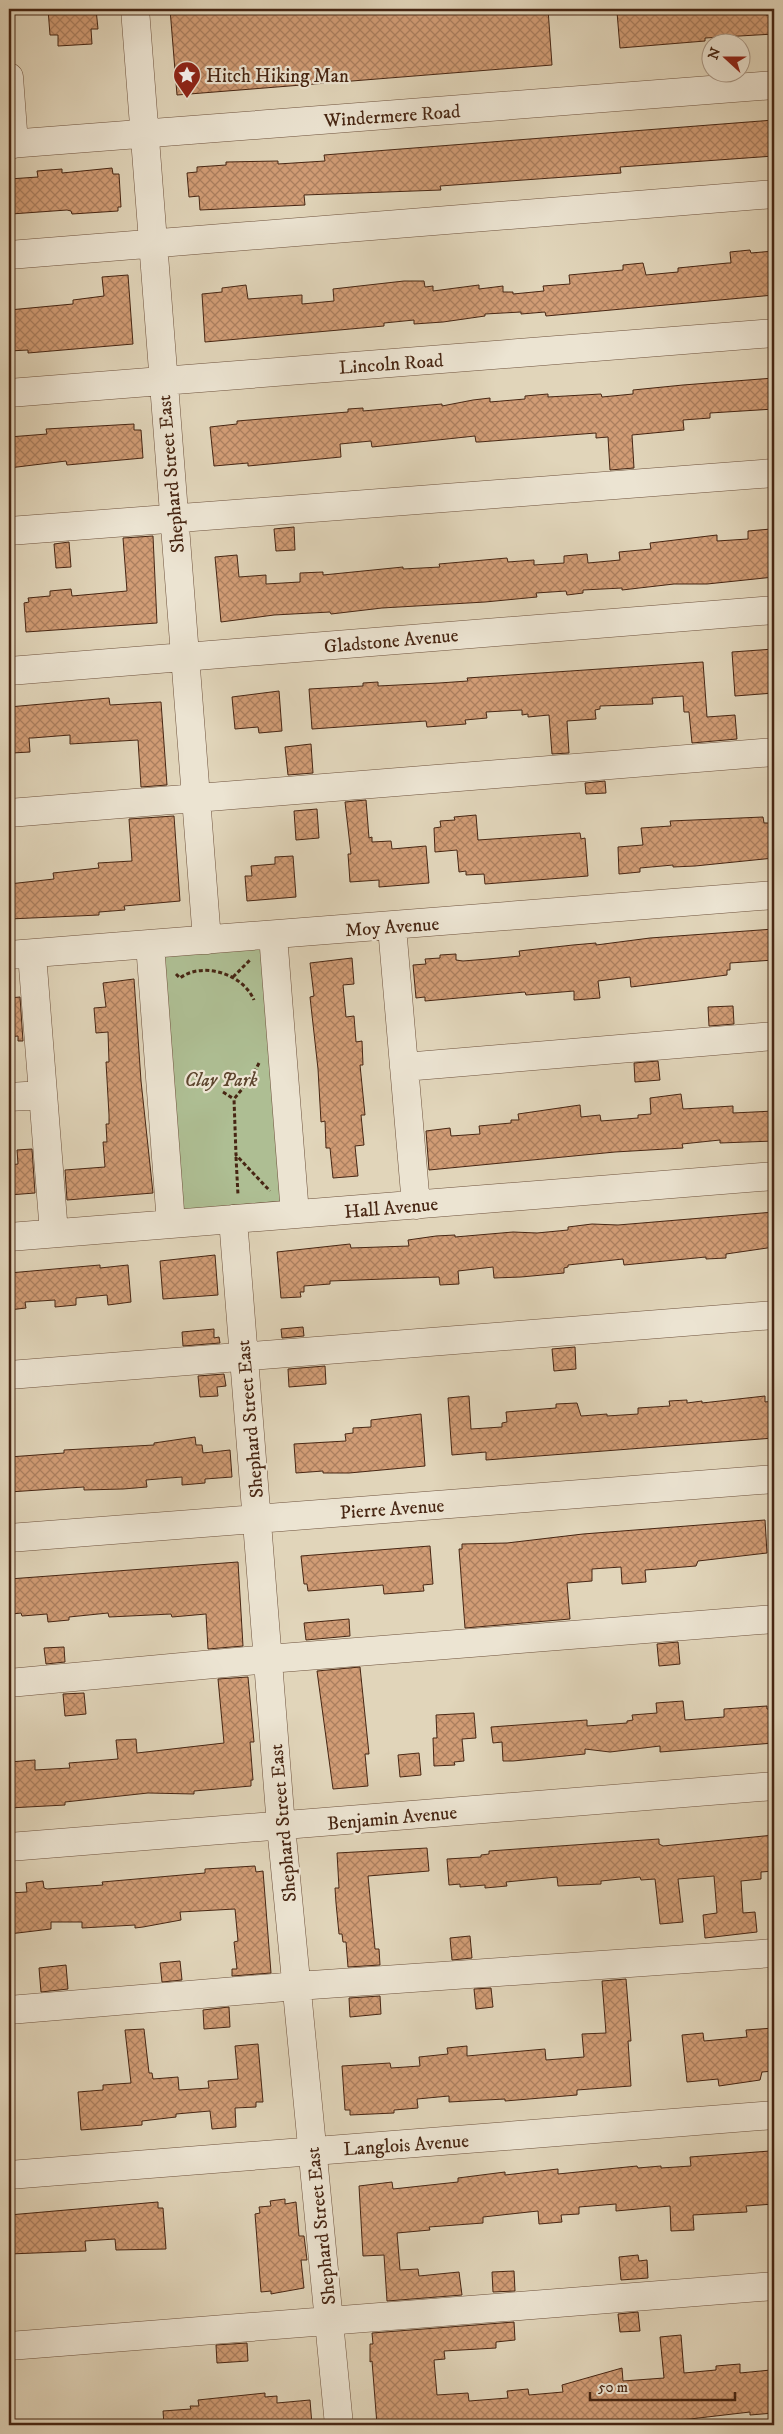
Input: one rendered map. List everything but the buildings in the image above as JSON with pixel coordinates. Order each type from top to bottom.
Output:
[{"type":"street","name":"Shephard Street East","points":[[135,9],[207,940]]},
{"type":"street","points":[[9,77],[12,144]]},
{"type":"street","name":"Windermere Road","points":[[12,144],[774,85]]},
{"type":"street","points":[[9,255],[774,194]]},
{"type":"street","name":"Lincoln Road","points":[[9,393],[774,333]]},
{"type":"street","points":[[9,531],[774,473]]},
{"type":"street","name":"Gladstone Avenue","points":[[9,672],[774,610]]},
{"type":"street","points":[[9,813],[774,752]]},
{"type":"street","name":"Moy Avenue","points":[[20,954],[207,940],[264,944],[392,927],[774,895]]},
{"type":"street","points":[[392,927],[416,1205]]},
{"type":"street","points":[[150,944],[171,1224]]},
{"type":"street","points":[[264,944],[295,1214]]},
{"type":"street","points":[[20,954],[42,1095],[54,1233]]},
{"type":"street","points":[[404,1067],[774,1036]]},
{"type":"street","points":[[9,1097],[42,1095]]},
{"type":"street","name":"Hall Avenue","points":[[9,1237],[171,1224],[236,1211],[295,1214],[774,1176]]},
{"type":"street","name":"Shephard Street East","points":[[236,1211],[244,1356],[281,1826],[339,2425]]},
{"type":"street","points":[[9,1375],[774,1315]]},
{"type":"street","name":"Pierre Avenue","points":[[9,1538],[774,1479]]},
{"type":"street","points":[[9,1683],[268,1659],[774,1619]]},
{"type":"street","name":"Benjamin Avenue","points":[[9,1847],[774,1786]]},
{"type":"street","points":[[9,2010],[297,1986],[774,1952]]},
{"type":"street","name":"Langlois Avenue","points":[[9,2174],[774,2116]]},
{"type":"street","points":[[9,2346],[774,2286]]},
{"type":"path","points":[[233,977],[264,944]]},
{"type":"path","points":[[172,971],[180,978],[188,972],[200,970],[233,977],[242,982],[255,1002]]},
{"type":"path","points":[[236,1211],[234,1099],[252,1077],[259,1063],[259,1054]]},
{"type":"path","points":[[223,1092],[234,1099]]},
{"type":"path","points":[[236,1155],[274,1195]]},
{"type":"green space","name":"Clay Park","points":[[261,948],[283,1201],[181,1210],[159,957]]},
{"type":"place","name":"Hitch Hiking Man","points":[[187,99]]}]
